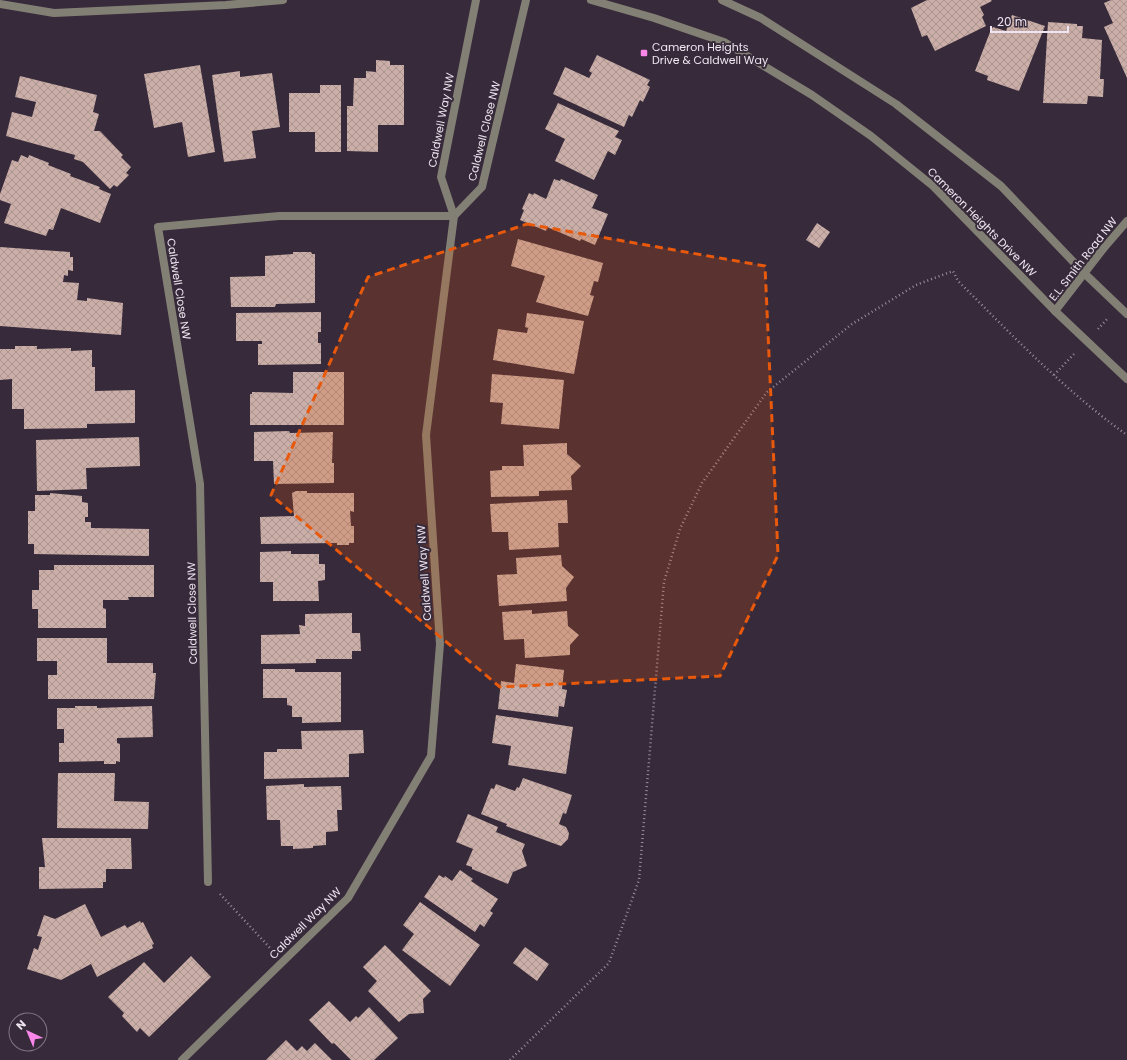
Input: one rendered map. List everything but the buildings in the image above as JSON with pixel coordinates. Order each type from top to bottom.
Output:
[{"type":"street","points":[[0,4],[54,13],[226,5],[283,0]]},
{"type":"street","name":"Caldwell Way NW","points":[[182,1060],[348,898],[431,756],[440,644],[426,435],[454,216],[441,178],[476,0]]},
{"type":"street","name":"Caldwell Close NW","points":[[208,882],[200,484],[158,227],[279,216],[454,216],[482,187],[526,0]]},
{"type":"street","name":"Cameron Heights Drive NW","points":[[591,0],[654,18],[724,42],[812,95],[871,136],[933,186],[1056,311],[1127,379]]},
{"type":"street","points":[[722,0],[761,18],[896,104],[1001,186],[1084,273],[1127,314]]},
{"type":"street","name":"E.L. Smith Road NW","points":[[1056,311],[1084,273],[1127,221]]},
{"type":"path","points":[[510,1060],[609,963],[639,880],[664,582],[680,529],[702,483],[767,392],[852,324],[916,285],[952,271],[958,281],[1038,361],[1085,402],[1127,435]]},
{"type":"path","points":[[208,882],[283,962]]},
{"type":"highlighted area","points":[[527,224],[765,266],[778,555],[720,676],[500,687],[271,495],[368,277]]},
{"type":"place","name":"Cameron Heights Drive & Caldwell Way","points":[[644,53]]}]
